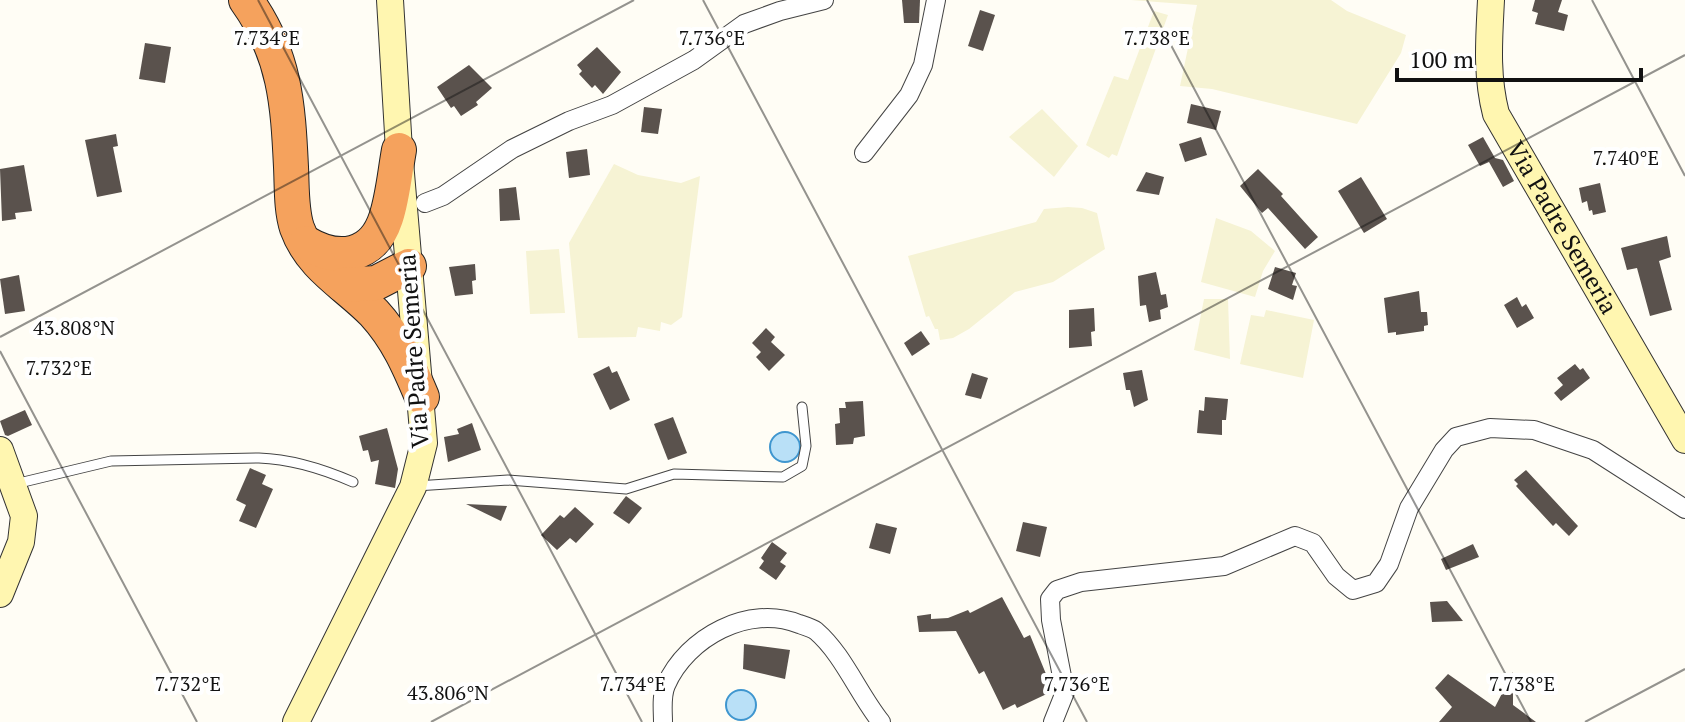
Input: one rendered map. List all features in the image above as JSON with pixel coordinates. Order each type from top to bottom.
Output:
[{"type":"highway","points":[[246,0],[266,32],[283,77],[296,226],[322,268],[374,313],[396,339],[422,397]]},
{"type":"highway","points":[[354,253],[369,242],[386,218],[399,150]]},
{"type":"highway","points":[[306,243],[330,255],[377,255],[409,266]]},
{"type":"highway","points":[[343,285],[376,283],[409,266]]},
{"type":"main road","name":"Via Padre Semeria","points":[[296,722],[413,487],[424,443],[399,150],[390,0]]},
{"type":"main road","name":"Via Padre Semeria","points":[[1491,0],[1487,63],[1496,114],[1685,440]]},
{"type":"main road","points":[[0,450],[7,484],[24,516],[21,542],[0,594]]},
{"type":"street","points":[[425,203],[443,196],[512,149],[569,121],[612,105],[694,60],[744,24],[824,0]]},
{"type":"street","points":[[864,153],[909,95],[923,65],[936,0]]},
{"type":"street","points":[[1053,722],[1065,692],[1051,620],[1050,599],[1057,590],[1081,582],[1224,566],[1295,536],[1313,543],[1336,576],[1353,590],[1376,583],[1389,564],[1409,508],[1444,450],[1456,437],[1490,428],[1534,430],[1593,450],[1685,509]]},
{"type":"street","points":[[663,722],[664,688],[678,664],[703,640],[723,628],[758,618],[786,619],[815,630],[842,662],[881,722]]},
{"type":"lane","points":[[413,487],[508,480],[626,489],[674,474],[783,477],[802,466],[806,446],[802,407]]},
{"type":"lane","points":[[7,484],[111,461],[259,458],[297,463],[353,482]]},
{"type":"shaded area","points":[[1131,0],[1331,0],[1347,11],[1406,35],[1401,53],[1357,124],[1212,89],[1180,86],[1197,5]]},
{"type":"shaded area","points":[[1154,11],[1168,15],[1117,156],[1112,154],[1109,158],[1086,145],[1114,76],[1128,80]]},
{"type":"shaded area","points":[[1042,109],[1078,146],[1054,177],[1009,137]]},
{"type":"shaded area","points":[[614,164],[638,175],[681,183],[700,176],[682,317],[671,325],[661,322],[660,331],[638,327],[636,337],[578,338],[569,243]]},
{"type":"shaded area","points":[[1068,207],[1097,213],[1105,249],[1053,282],[1015,292],[969,329],[953,338],[940,340],[938,329],[935,329],[929,316],[926,317],[908,256],[1036,222],[1044,209]]},
{"type":"shaded area","points":[[1216,218],[1251,231],[1275,251],[1263,271],[1255,297],[1201,282]]},
{"type":"shaded area","points":[[559,249],[565,313],[530,314],[526,251]]},
{"type":"shaded area","points":[[1204,299],[1228,299],[1230,359],[1194,350]]},
{"type":"shaded area","points":[[1266,310],[1314,320],[1303,378],[1240,364],[1251,315],[1264,317]]},
{"type":"water","points":[[785,432],[796,436],[800,447],[796,458],[785,462],[774,458],[770,447],[774,436]]},
{"type":"water","points":[[741,690],[752,694],[756,705],[752,716],[741,720],[730,716],[726,705],[730,694]]},
{"type":"building","points":[[902,0],[920,0],[919,23],[904,23]]},
{"type":"building","points":[[1535,0],[1562,0],[1558,12],[1568,15],[1564,31],[1535,24],[1538,13],[1532,11]]},
{"type":"building","points":[[980,10],[995,15],[983,51],[968,46]]},
{"type":"building","points":[[145,43],[171,47],[165,83],[139,79]]},
{"type":"building","points":[[597,47],[621,72],[603,94],[595,85],[592,88],[579,74],[582,71],[577,65]]},
{"type":"building","points":[[469,65],[492,88],[476,102],[478,105],[461,116],[454,106],[451,108],[437,87]]},
{"type":"building","points":[[1191,104],[1221,111],[1216,130],[1187,123]]},
{"type":"building","points":[[644,107],[662,109],[658,134],[641,132]]},
{"type":"building","points":[[116,134],[118,146],[113,147],[122,192],[97,197],[85,140]]},
{"type":"building","points":[[1201,137],[1207,155],[1185,162],[1179,144]]},
{"type":"building","points":[[1483,137],[1495,158],[1503,160],[1514,181],[1503,187],[1489,162],[1480,166],[1468,145]]},
{"type":"building","points":[[587,149],[590,175],[569,178],[566,152]]},
{"type":"building","points":[[24,165],[32,211],[15,213],[16,219],[2,221],[0,169]]},
{"type":"building","points":[[1258,169],[1318,237],[1305,249],[1268,208],[1262,213],[1240,186]]},
{"type":"building","points":[[1146,172],[1164,177],[1159,195],[1136,191]]},
{"type":"building","points":[[1361,177],[1387,219],[1364,233],[1338,191]]},
{"type":"building","points":[[1600,183],[1606,212],[1593,215],[1587,201],[1582,203],[1579,188]]},
{"type":"building","points":[[516,187],[520,220],[500,221],[499,189]]},
{"type":"building","points":[[1667,236],[1671,257],[1659,261],[1672,310],[1650,316],[1637,268],[1627,270],[1621,248]]},
{"type":"building","points":[[475,264],[473,294],[455,296],[449,267]]},
{"type":"building","points":[[1275,267],[1296,273],[1292,285],[1297,286],[1293,300],[1268,289]]},
{"type":"building","points":[[1156,272],[1161,295],[1166,294],[1168,307],[1160,310],[1161,319],[1149,322],[1146,305],[1140,306],[1138,276]]},
{"type":"building","points":[[19,275],[25,311],[5,314],[0,279]]},
{"type":"building","points":[[1419,291],[1421,312],[1427,312],[1428,325],[1424,326],[1424,331],[1396,335],[1396,332],[1388,333],[1384,298]]},
{"type":"building","points":[[1517,297],[1522,307],[1526,304],[1534,318],[1517,328],[1504,305]]},
{"type":"building","points":[[1094,308],[1092,346],[1069,348],[1069,310]]},
{"type":"building","points":[[766,328],[775,337],[771,342],[785,355],[769,371],[756,357],[761,352],[752,343]]},
{"type":"building","points":[[921,331],[930,344],[912,356],[904,343]]},
{"type":"building","points":[[1575,364],[1580,370],[1583,368],[1590,378],[1561,401],[1554,393],[1563,385],[1557,378]]},
{"type":"building","points":[[609,366],[612,373],[617,371],[630,400],[610,410],[593,374]]},
{"type":"building","points":[[1142,370],[1148,400],[1134,407],[1123,373]]},
{"type":"building","points":[[972,373],[988,378],[981,399],[965,395]]},
{"type":"building","points":[[1205,397],[1228,399],[1226,420],[1222,420],[1222,435],[1197,433],[1199,410],[1204,411]]},
{"type":"building","points":[[863,401],[865,436],[854,438],[853,444],[836,445],[835,424],[840,423],[839,408],[846,408],[845,402]]},
{"type":"building","points":[[25,410],[32,425],[5,435],[0,421]]},
{"type":"building","points":[[673,417],[687,453],[668,460],[654,424]]},
{"type":"building","points":[[472,423],[481,450],[448,462],[444,437],[459,434],[457,429]]},
{"type":"building","points":[[387,428],[398,469],[395,488],[375,484],[379,460],[371,462],[368,450],[363,451],[359,436]]},
{"type":"building","points":[[250,468],[266,475],[262,484],[273,489],[256,528],[239,521],[246,505],[236,500]]},
{"type":"building","points":[[1526,470],[1578,526],[1569,536],[1556,523],[1553,526],[1516,486],[1518,484],[1514,480]]},
{"type":"building","points":[[626,496],[642,508],[629,524],[613,513]]},
{"type":"building","points":[[466,504],[507,506],[501,521]]},
{"type":"building","points":[[575,507],[594,524],[576,543],[570,538],[557,550],[541,535],[560,515],[564,518]]},
{"type":"building","points":[[1023,522],[1047,527],[1040,557],[1016,551]]},
{"type":"building","points":[[876,523],[897,528],[890,554],[869,548]]},
{"type":"building","points":[[772,542],[787,553],[780,562],[786,566],[776,580],[759,568],[764,561],[761,558]]},
{"type":"building","points":[[1473,544],[1479,557],[1446,570],[1441,559]]},
{"type":"building","points":[[1002,597],[1024,638],[1030,635],[1053,691],[1017,708],[1015,704],[1003,710],[984,671],[979,674],[956,631],[919,632],[917,616],[931,614],[931,619],[948,618],[968,610],[970,613]]},
{"type":"building","points":[[1447,601],[1463,621],[1432,622],[1430,602]]},
{"type":"building","points":[[744,644],[790,650],[785,679],[743,669]]},
{"type":"building","points":[[1513,672],[1513,705],[1536,722],[1439,722],[1452,707],[1435,688],[1448,674],[1495,707]]}]
